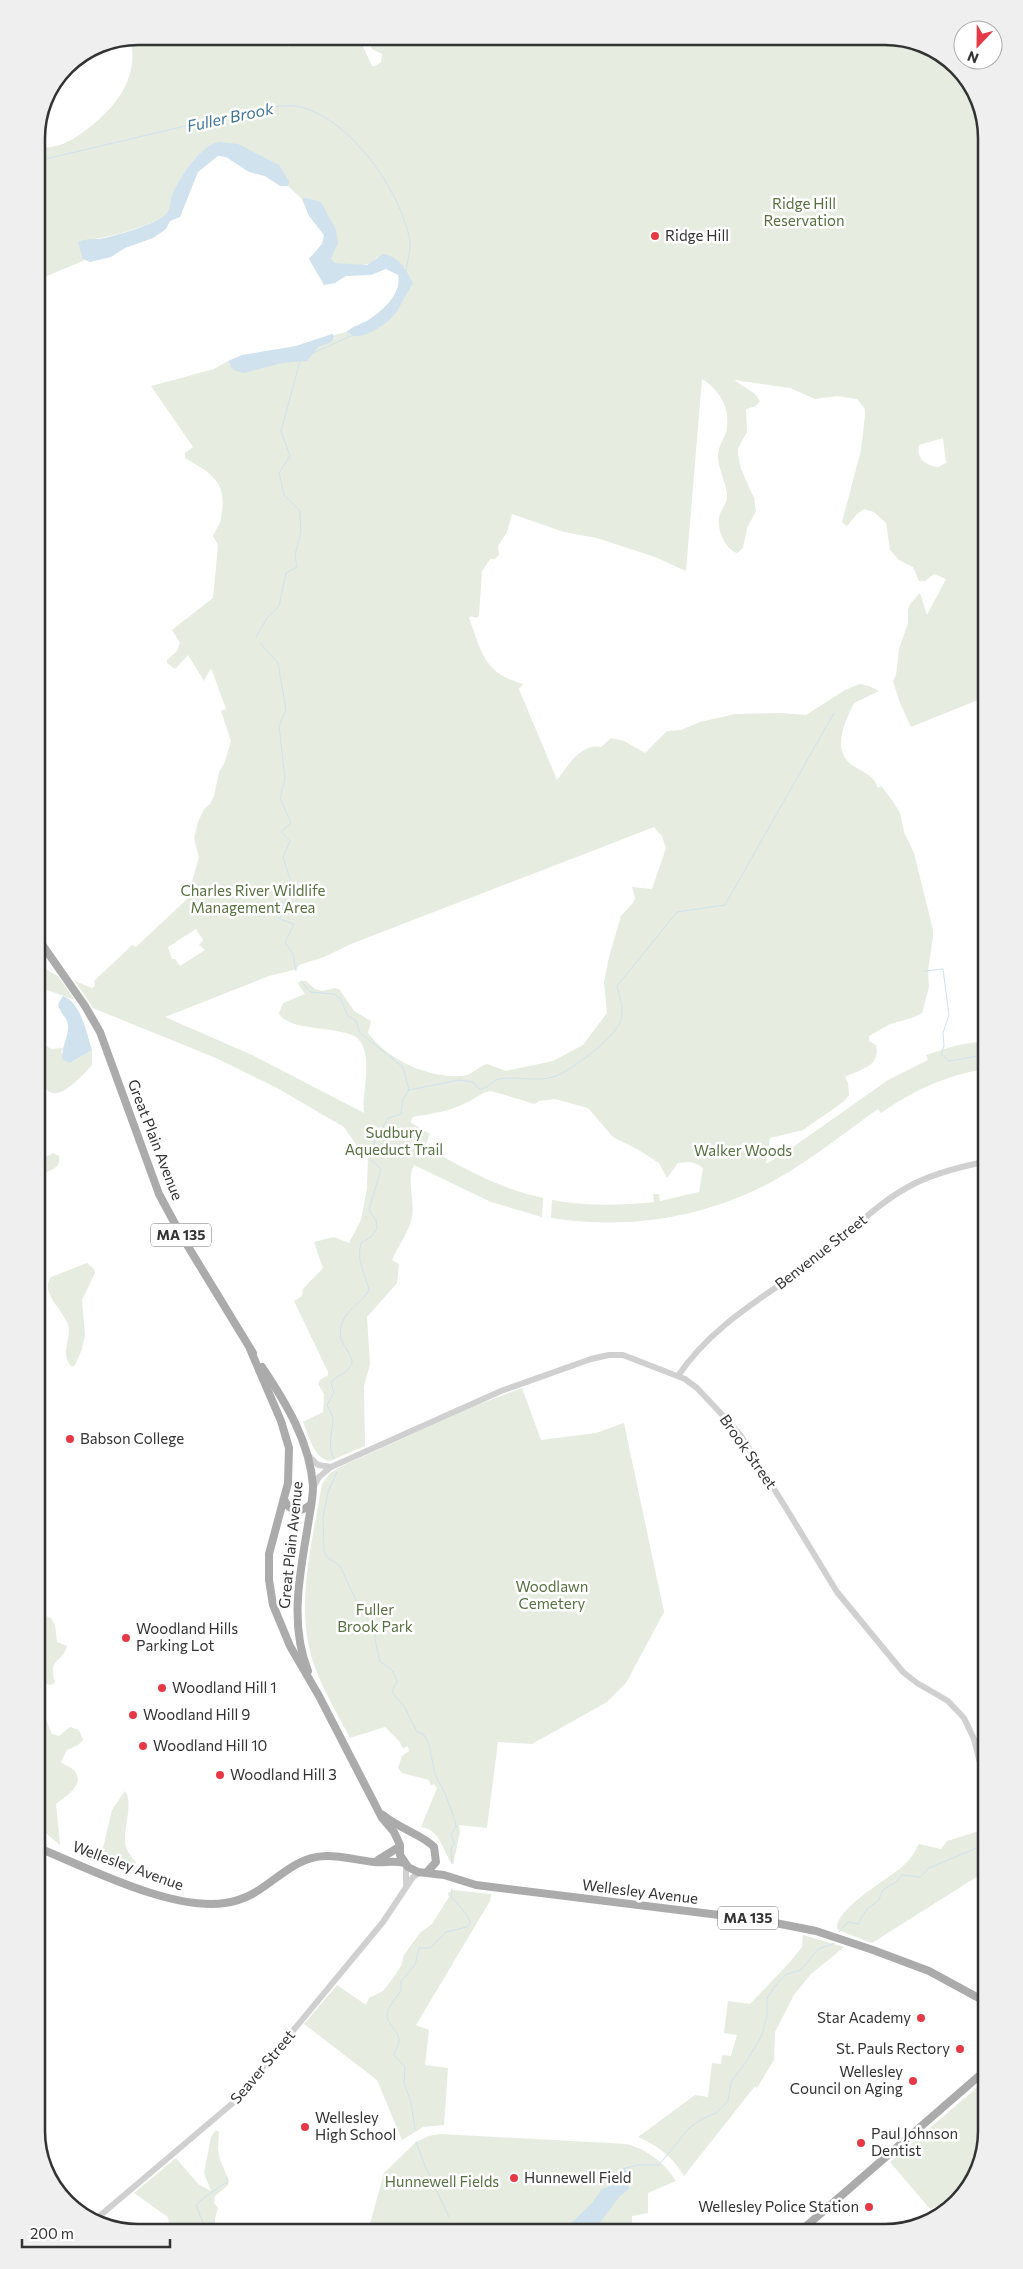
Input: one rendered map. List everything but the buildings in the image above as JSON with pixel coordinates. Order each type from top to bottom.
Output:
[{"type":"main road","name":"Great Plain Avenue","points":[[45,949],[97,1025],[159,1194],[181,1235],[296,1426],[308,1454],[313,1492],[298,1588],[297,1615],[302,1653],[318,1696]]},
{"type":"main road","name":"Great Plain Avenue","points":[[250,1349],[283,1426],[290,1454],[289,1479],[269,1554],[270,1595],[281,1628],[386,1824],[394,1832],[400,1846]]},
{"type":"main road","points":[[290,1454],[293,1449],[302,1447],[308,1454]]},
{"type":"main road","points":[[284,1499],[289,1507],[297,1510],[305,1509],[311,1504]]},
{"type":"main road","name":"Great Plain Avenue","points":[[380,1812],[398,1826],[419,1836]]},
{"type":"main road","points":[[373,1862],[388,1856],[408,1838],[419,1836]]},
{"type":"main road","name":"MA 135","points":[[419,1836],[434,1848],[436,1860],[444,1871],[455,1879]]},
{"type":"main road","name":"MA 135","points":[[400,1846],[399,1851],[405,1864],[425,1872]]},
{"type":"main road","name":"Wellesley Avenue","points":[[45,1851],[162,1895],[204,1904],[230,1902],[251,1896],[291,1867],[312,1857],[340,1855],[373,1862],[405,1864]]},
{"type":"main road","points":[[425,1872],[433,1867],[436,1860]]},
{"type":"main road","name":"Wellesley Avenue","points":[[425,1872],[476,1885],[760,1920],[807,1928],[929,1971],[978,1998]]},
{"type":"main road","points":[[809,2224],[978,2078]]},
{"type":"street","name":"Benvenue Street","points":[[678,1376],[697,1352],[738,1313],[821,1256],[891,1197],[913,1184],[978,1164]]},
{"type":"street","name":"Brook Street","points":[[313,1492],[318,1478],[331,1467],[484,1398],[598,1357],[623,1356],[678,1376],[697,1388],[738,1432],[836,1592],[906,1674],[948,1701],[964,1718],[978,1753]]},
{"type":"street","points":[[308,1454],[318,1465],[331,1467]]},
{"type":"street","points":[[405,1864],[407,1878],[405,1891]]},
{"type":"street","name":"Seaver Street","points":[[100,2215],[234,2102],[377,1929],[413,1877],[425,1872]]},
{"type":"green space","points":[[138,45],[287,45],[288,47],[293,45],[362,45],[372,66],[375,66],[381,62],[382,54],[372,49],[370,45],[891,45],[920,52],[931,57],[951,72],[966,92],[973,108],[977,126],[978,700],[911,727],[893,681],[896,675],[899,649],[908,623],[908,610],[910,604],[920,593],[927,615],[946,579],[934,574],[925,581],[919,581],[913,567],[899,560],[890,550],[886,523],[874,512],[864,509],[847,526],[842,522],[861,450],[865,409],[857,399],[837,396],[815,399],[790,388],[734,380],[755,394],[760,401],[756,406],[746,409],[747,432],[738,448],[741,469],[754,498],[756,511],[747,528],[743,548],[737,553],[726,543],[721,533],[719,522],[727,497],[718,456],[726,431],[727,412],[718,393],[702,379],[686,571],[655,557],[597,538],[564,532],[512,514],[507,532],[498,546],[499,555],[495,559],[490,559],[482,571],[479,615],[477,618],[471,616],[469,618],[486,660],[500,674],[523,684],[519,689],[557,780],[570,762],[581,752],[587,748],[601,747],[611,738],[624,741],[645,753],[667,731],[681,730],[700,722],[735,714],[781,713],[806,715],[845,690],[860,684],[879,691],[854,703],[842,734],[842,751],[845,758],[851,764],[870,776],[878,788],[881,786],[900,813],[904,832],[914,853],[933,930],[928,970],[929,987],[922,1013],[890,1024],[869,1036],[869,1041],[876,1045],[877,1052],[875,1058],[868,1066],[845,1077],[848,1083],[849,1095],[843,1102],[803,1130],[770,1138],[766,1164],[888,1080],[928,1060],[926,1055],[958,1045],[978,1042],[978,1070],[930,1085],[881,1113],[878,1109],[802,1164],[748,1193],[694,1212],[638,1221],[580,1221],[551,1218],[552,1200],[603,1205],[628,1204],[654,1202],[653,1194],[659,1194],[660,1201],[699,1192],[703,1169],[701,1166],[688,1162],[678,1163],[667,1178],[659,1163],[613,1137],[588,1108],[555,1099],[539,1101],[535,1104],[491,1091],[453,1108],[413,1117],[410,1122],[430,1134],[425,1146],[482,1177],[511,1189],[543,1198],[542,1217],[491,1202],[414,1165],[411,1177],[412,1217],[392,1260],[399,1264],[397,1283],[367,1317],[370,1364],[364,1386],[365,1446],[330,1461],[325,1460],[316,1452],[303,1422],[323,1412],[324,1394],[318,1384],[320,1380],[328,1375],[328,1372],[294,1301],[302,1296],[303,1289],[323,1268],[314,1242],[334,1237],[349,1243],[361,1220],[367,1188],[368,1156],[362,1153],[344,1127],[277,1088],[218,1059],[93,1008],[75,981],[92,988],[95,986],[94,981],[132,945],[136,947],[187,899],[199,857],[194,838],[198,822],[204,809],[210,804],[214,796],[219,772],[224,764],[231,741],[221,711],[226,709],[211,668],[204,681],[188,655],[175,669],[167,663],[167,660],[177,651],[180,643],[172,630],[213,598],[218,545],[213,536],[220,522],[223,498],[217,482],[212,476],[185,458],[185,453],[193,447],[151,386],[214,369],[228,361],[229,364],[335,338],[335,335],[346,332],[351,335],[372,324],[401,289],[405,268],[377,257],[368,264],[363,265],[333,264],[328,259],[318,201],[311,200],[305,202],[288,186],[285,175],[212,144],[195,159],[181,178],[173,192],[169,211],[164,216],[133,230],[93,239],[83,259],[85,260],[45,278],[45,148],[54,147],[70,141],[100,118],[118,99],[129,77],[132,64],[131,46]],"holes":[[[943,438],[946,463],[938,467],[925,463],[920,457],[918,450],[919,445]],[[654,827],[662,836],[666,848],[652,889],[632,887],[635,898],[621,916],[604,982],[607,1013],[583,1045],[553,1061],[506,1071],[487,1064],[463,1076],[450,1076],[423,1071],[398,1059],[377,1043],[368,1033],[371,1021],[354,1011],[340,990],[336,988],[322,991],[315,989],[306,981],[300,981],[298,984],[305,994],[283,1003],[279,1013],[291,1023],[346,1033],[354,1036],[361,1042],[366,1061],[364,1113],[252,1055],[165,1017],[269,976],[297,969],[299,965],[324,957],[351,944]],[[196,929],[203,940],[199,945],[205,950],[180,966],[175,959],[172,959],[168,947]]]},
{"type":"green space","points":[[45,969],[58,976],[75,1000],[45,989]]},
{"type":"green space","points":[[45,1045],[51,1049],[63,1048],[61,1052],[70,1063],[92,1050],[92,1065],[79,1078],[63,1091],[58,1093],[49,1092],[45,1089]]},
{"type":"green space","points":[[53,1153],[59,1156],[56,1167],[45,1173],[45,1157]]},
{"type":"green space","points":[[87,1263],[94,1269],[95,1273],[82,1300],[85,1335],[82,1349],[75,1365],[72,1367],[66,1356],[69,1327],[50,1294],[48,1283],[51,1277]]},
{"type":"green space","name":"Woodlawn Cemetery","points":[[522,1388],[541,1440],[596,1433],[624,1423],[664,1612],[626,1683],[607,1702],[532,1744],[498,1742],[487,1828],[459,1825],[460,1832],[453,1865],[433,1832],[421,1827],[437,1788],[434,1784],[431,1785],[429,1780],[402,1773],[398,1768],[402,1756],[409,1751],[408,1746],[403,1748],[399,1741],[385,1727],[350,1738],[323,1687],[311,1655],[305,1613],[311,1548],[322,1484],[330,1473],[477,1405]]},
{"type":"green space","points":[[45,1616],[51,1618],[55,1625],[57,1642],[67,1646],[54,1665],[53,1675],[55,1682],[51,1685],[45,1684]]},
{"type":"green space","points":[[45,1717],[52,1734],[59,1736],[70,1727],[79,1730],[83,1740],[78,1745],[67,1750],[61,1762],[74,1770],[78,1781],[73,1790],[56,1804],[60,1845],[45,1832]]},
{"type":"green space","points":[[125,1791],[129,1807],[125,1843],[128,1852],[137,1865],[138,1869],[136,1871],[110,1862],[103,1858],[102,1852],[112,1810]]},
{"type":"green space","points":[[978,1831],[978,1876],[872,1943],[838,1930],[838,1922],[843,1914],[863,1895],[903,1866],[919,1844],[941,1849],[947,1841]]},
{"type":"green space","points":[[453,1890],[491,1894],[490,1901],[416,2025],[429,2030],[425,2065],[448,2068],[444,2125],[423,2127],[402,2140],[377,2080],[304,2024],[337,1985],[366,2005],[369,1998],[383,1991],[401,1966],[404,1955],[420,1933],[432,1924],[449,1897],[448,1893]]},
{"type":"green space","points":[[803,1935],[844,1947],[811,1974],[794,1995],[775,2032],[774,2060],[757,2088],[755,2086],[684,2176],[675,2163],[664,2153],[638,2137],[695,2095],[708,2097],[712,2063],[721,2064],[722,2055],[731,2056],[737,2035],[724,2033],[728,2001],[750,2004],[802,1947]]},
{"type":"green space","points":[[978,2087],[978,2131],[975,2155],[966,2177],[946,2201],[930,2209],[890,2162]]},
{"type":"green space","points":[[216,2130],[219,2132],[218,2149],[220,2160],[229,2181],[228,2185],[215,2196],[214,2203],[218,2208],[215,2224],[169,2224],[168,2217],[134,2193],[176,2158],[198,2184],[211,2191],[204,2173],[211,2137]]},
{"type":"green space","name":"Hunnewell Fields","points":[[441,2134],[626,2144],[641,2149],[655,2158],[676,2181],[648,2193],[648,2213],[632,2216],[632,2224],[370,2224],[384,2173],[416,2142],[429,2136]]},
{"type":"water","points":[[219,142],[238,144],[279,165],[289,181],[288,186],[280,186],[265,176],[249,172],[226,157],[218,156],[198,172],[180,217],[170,221],[166,229],[153,238],[125,248],[111,257],[90,262],[83,259],[78,242],[128,232],[154,222],[166,214],[173,192],[186,170],[206,149],[212,144]]},
{"type":"water","points":[[302,199],[319,201],[322,204],[336,230],[338,243],[331,258],[334,263],[367,265],[383,254],[398,261],[408,273],[413,283],[397,311],[388,322],[371,332],[358,336],[346,332],[370,319],[391,300],[399,282],[398,275],[386,269],[371,275],[346,276],[335,283],[324,285],[309,259],[322,244],[324,235],[309,216]]},
{"type":"water","points":[[332,334],[335,336],[331,342],[318,347],[307,361],[282,363],[244,373],[233,370],[228,361],[242,355],[296,346]]},
{"type":"water","points":[[63,996],[69,999],[79,1012],[92,1050],[70,1063],[63,1060],[62,1056],[68,1025],[58,1004]]},
{"type":"water","points":[[626,2168],[629,2189],[620,2196],[599,2224],[570,2224],[592,2203],[602,2189],[612,2185],[621,2177],[619,2174],[620,2169]]},
{"type":"waterway","name":"Fuller Brook","points":[[45,159],[266,107],[301,107],[320,114],[338,126],[371,160],[385,180],[405,221],[410,241],[406,271]]},
{"type":"waterway","name":"Fuller Brook","points":[[313,353],[353,335]]},
{"type":"waterway","name":"Fuller Brook","points":[[256,637],[267,618],[279,606],[286,573],[297,567],[295,555],[301,532],[300,511],[284,495],[279,473],[290,456],[281,431],[300,361]]},
{"type":"waterway","name":"Fuller Brook","points":[[260,643],[278,663],[286,710],[279,726],[285,779],[280,798],[291,823],[281,832],[290,841],[283,857],[290,879],[280,919],[294,924],[285,942],[293,954],[296,971]]},
{"type":"waterway","points":[[409,1090],[459,1080],[473,1082],[479,1089],[482,1089],[499,1079],[553,1077],[561,1074],[592,1053],[611,1035],[621,1020],[622,1007],[617,986],[677,912],[725,905],[834,713]]},
{"type":"waterway","points":[[924,971],[943,969],[949,1015],[943,1033],[944,1046],[941,1054],[949,1061],[978,1056]]},
{"type":"waterway","name":"Fuller Brook","points":[[302,982],[310,992],[334,994],[341,999],[347,1015],[356,1021],[360,1033],[403,1067],[409,1090],[403,1100],[401,1114],[388,1118],[382,1129]]},
{"type":"waterway","name":"Fuller Brook","points":[[334,1459],[330,1444],[333,1418],[327,1405],[334,1393],[331,1383],[347,1371],[352,1364],[351,1357],[341,1339],[340,1330],[342,1323],[349,1312],[369,1290],[360,1261],[360,1249],[361,1243],[371,1237],[377,1229],[376,1220],[369,1210],[381,1169],[370,1159],[376,1139]]},
{"type":"waterway","name":"Fuller Brook","points":[[337,1472],[328,1492],[323,1517],[324,1551],[327,1557],[340,1566],[359,1607],[375,1629],[380,1662],[391,1670],[397,1682],[393,1689],[393,1694],[404,1706],[417,1732],[424,1735],[429,1744],[435,1775],[445,1793],[455,1821],[456,1827],[451,1834],[454,1844],[451,1849],[452,1863]]},
{"type":"waterway","name":"Fuller Brook","points":[[839,1932],[848,1922],[858,1924],[867,1909],[878,1901],[883,1890],[896,1882],[902,1875],[920,1877],[929,1868],[978,1847]]},
{"type":"waterway","name":"Fuller Brook","points":[[415,2130],[411,2102],[404,2083],[405,2067],[394,2055],[399,2042],[398,2037],[388,2021],[387,2014],[401,1990],[401,1981],[415,1965],[419,1948],[430,1948],[446,1932],[467,1927],[470,1923],[468,1916],[451,1896],[452,1889]]},
{"type":"waterway","name":"Fuller Brook","points":[[625,2168],[639,2165],[659,2165],[689,2128],[702,2119],[716,2113],[728,2101],[731,2082],[746,2062],[762,2035],[767,2015],[767,1998],[779,1981],[787,1974],[801,1970],[818,1949],[835,1943]]},
{"type":"waterway","name":"Fuller Brook","points":[[416,2142],[449,2217]]},
{"type":"waterway","points":[[203,2224],[196,2205],[211,2192],[227,2183],[227,2178]]},
{"type":"place","name":"Ridge Hill","points":[[655,236]]},
{"type":"place","name":"Babson College","points":[[70,1439]]},
{"type":"place","name":"Woodland Hills Parking Lot","points":[[126,1638]]},
{"type":"place","name":"Woodland Hill 1","points":[[162,1688]]},
{"type":"place","name":"Woodland Hill 9","points":[[133,1715]]},
{"type":"place","name":"Woodland Hill 10","points":[[143,1746]]},
{"type":"place","name":"Woodland Hill 3","points":[[220,1775]]},
{"type":"place","name":"Star Academy","points":[[921,2018]]},
{"type":"place","name":"St. Pauls Rectory","points":[[960,2049]]},
{"type":"place","name":"Wellesley Council on Aging","points":[[913,2081]]},
{"type":"place","name":"Wellesley High School","points":[[305,2127]]},
{"type":"place","name":"Paul Johnson Dentist","points":[[861,2143]]},
{"type":"place","name":"Hunnewell Field","points":[[514,2178]]},
{"type":"place","name":"Wellesley Police Station","points":[[869,2207]]},
{"type":"park label","name":"Ridge Hill Reservation","points":[[804,212]]},
{"type":"park label","name":"Charles River Wildlife Management Area","points":[[253,900]]},
{"type":"park label","name":"Sudbury Aqueduct Trail","points":[[394,1142]]},
{"type":"park label","name":"Walker Woods","points":[[743,1151]]},
{"type":"park label","name":"Fuller Brook Park","points":[[375,1618]]}]
